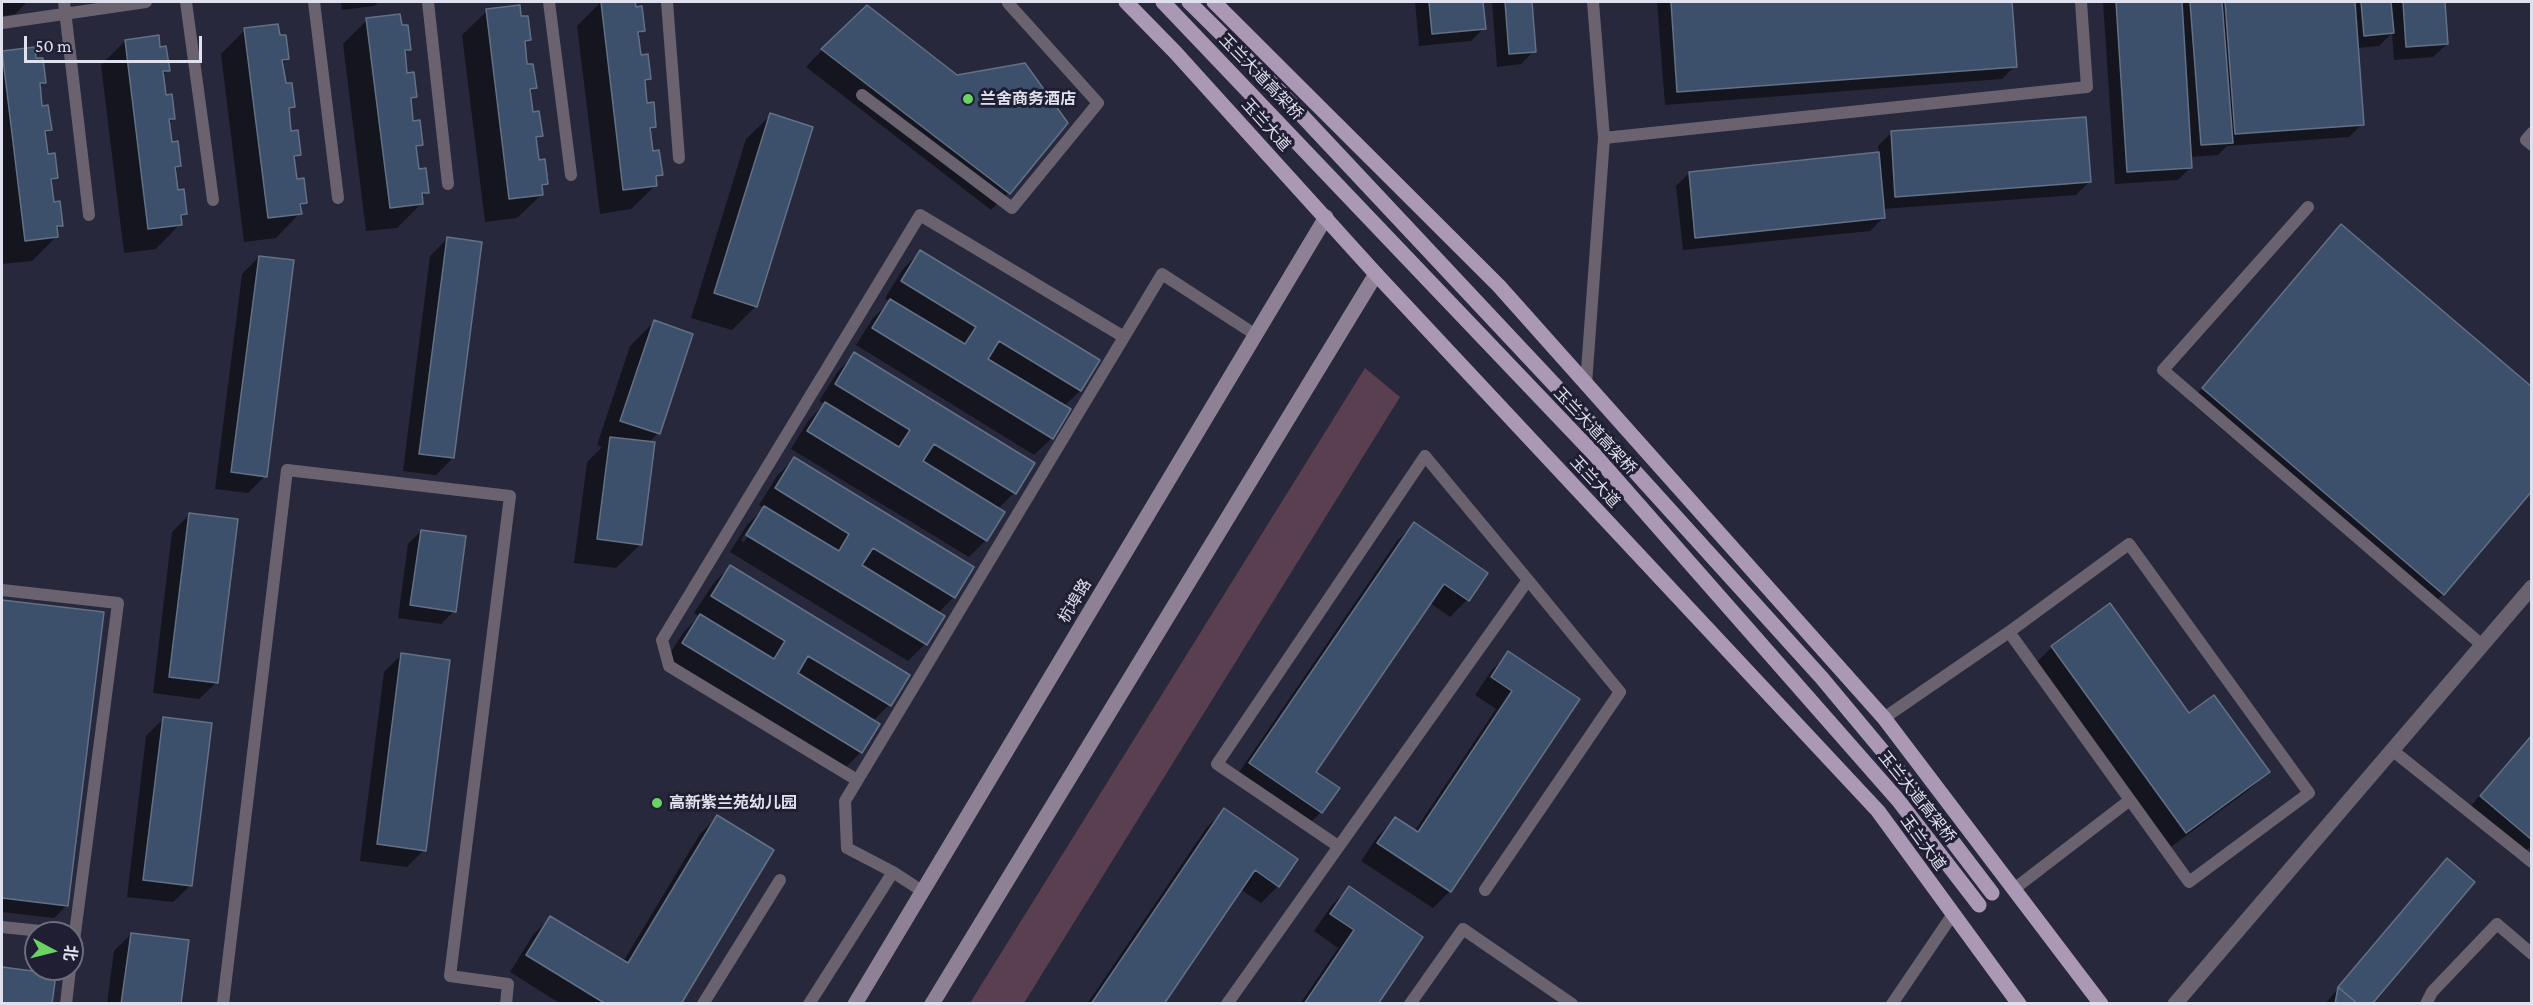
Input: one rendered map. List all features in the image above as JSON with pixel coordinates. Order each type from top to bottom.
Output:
[{"type":"main road","name":"玉兰大道","points":[[1126,2],[1376,274],[1878,812],[2019,1004]]},
{"type":"main road","name":"玉兰大道高架桥","points":[[1163,2],[1594,454],[1898,800],[1979,904]]},
{"type":"main road","name":"玉兰大道高架桥","points":[[1189,2],[1278,90],[1610,444],[1813,668],[1896,767],[1992,893]]},
{"type":"main road","points":[[1214,2],[1499,286],[1884,718],[2101,1004]]},
{"type":"main road","name":"杭埠路","points":[[855,1004],[1326,218]]},
{"type":"main road","points":[[932,1004],[1376,274]]},
{"type":"street","points":[[2175,1004],[2532,587]]},
{"type":"lane","points":[[2,23],[64,8],[147,2]]},
{"type":"lane","points":[[186,2],[213,200]]},
{"type":"lane","points":[[314,2],[338,198]]},
{"type":"lane","points":[[428,2],[448,184]]},
{"type":"lane","points":[[549,2],[571,176]]},
{"type":"lane","points":[[667,2],[679,158]]},
{"type":"lane","points":[[862,95],[1012,208],[1098,103],[1008,3],[1010,2]]},
{"type":"lane","points":[[1586,384],[1604,138],[1593,2]]},
{"type":"lane","points":[[1604,138],[2087,87],[2080,2]]},
{"type":"lane","points":[[64,8],[89,215]]},
{"type":"lane","points":[[2532,133],[2526,140],[2532,145]]},
{"type":"lane","points":[[2308,207],[2163,370],[2482,645]]},
{"type":"lane","points":[[857,780],[669,666],[662,640],[920,215],[1124,337]]},
{"type":"lane","points":[[922,891],[893,872],[847,848],[845,801],[857,780],[1162,274],[1256,335]]},
{"type":"lane","points":[[1338,846],[1217,764],[1425,456],[1620,692],[1485,890]]},
{"type":"lane","points":[[223,1004],[287,470],[510,496],[450,976],[508,984],[506,1004]]},
{"type":"lane","points":[[1884,718],[2129,544],[2309,793],[2189,882],[2008,632]]},
{"type":"lane","points":[[1227,1004],[1528,580]]},
{"type":"lane","points":[[2,590],[118,603],[75,921]]},
{"type":"lane","points":[[2392,750],[2532,862]]},
{"type":"lane","points":[[2014,889],[2130,800]]},
{"type":"lane","points":[[809,1004],[893,872]]},
{"type":"lane","points":[[703,1004],[780,880]]},
{"type":"lane","points":[[1892,1004],[1953,914]]},
{"type":"lane","points":[[2426,1004],[2432,992],[2497,924],[2532,954]]},
{"type":"lane","points":[[2,927],[24,929]]},
{"type":"lane","points":[[1410,1004],[1463,929],[1572,1004]]},
{"type":"lane","points":[[66,1004],[69,981]]},
{"type":"shaded area","points":[[1365,368],[1400,397],[1024,1003],[970,1003]]},
{"type":"building","points":[[601,2],[635,2],[636,7],[642,6],[645,31],[638,32],[641,55],[648,54],[651,79],[645,80],[647,103],[654,102],[656,127],[650,128],[653,151],[659,150],[663,175],[656,176],[657,186],[623,190]]},
{"type":"building","points":[[1429,2],[1483,2],[1486,29],[1432,34]]},
{"type":"building","points":[[1505,2],[1532,2],[1536,52],[1509,54]]},
{"type":"building","points":[[1671,2],[2012,2],[2017,67],[1677,92]]},
{"type":"building","points":[[2116,2],[2182,2],[2192,168],[2127,172]]},
{"type":"building","points":[[2190,2],[2222,2],[2233,143],[2201,145]]},
{"type":"building","points":[[2225,2],[2355,2],[2364,125],[2235,134]]},
{"type":"building","points":[[2361,2],[2391,2],[2394,33],[2364,36]]},
{"type":"building","points":[[2403,2],[2445,2],[2448,44],[2406,47]]},
{"type":"building","points":[[520,5],[521,16],[528,16],[531,40],[525,41],[527,64],[533,64],[537,88],[530,89],[533,112],[539,111],[543,136],[536,137],[539,160],[545,159],[548,184],[542,185],[543,195],[509,199],[486,9]]},
{"type":"building","name":"兰舍商务酒店","points":[[867,5],[957,75],[1025,63],[1068,123],[1010,194],[821,49]]},
{"type":"building","points":[[400,14],[402,25],[408,25],[411,50],[405,50],[407,73],[414,72],[417,97],[411,98],[413,121],[420,120],[423,145],[416,146],[419,169],[426,168],[429,193],[422,193],[423,204],[390,208],[366,18]]},
{"type":"building","points":[[278,24],[280,35],[286,35],[289,59],[282,60],[286,83],[292,83],[295,107],[289,108],[291,131],[298,130],[301,155],[294,156],[297,179],[304,178],[307,203],[300,204],[302,214],[268,218],[244,28]]},
{"type":"building","points":[[159,35],[160,47],[166,46],[170,71],[163,71],[166,95],[172,94],[175,119],[169,119],[172,142],[178,141],[181,166],[175,167],[178,190],[184,189],[187,214],[181,215],[182,225],[148,229],[125,40]]},
{"type":"building","points":[[35,47],[36,58],[43,58],[46,83],[40,83],[42,106],[48,105],[52,130],[45,131],[48,154],[55,153],[58,178],[51,179],[54,202],[60,201],[63,226],[57,226],[58,237],[25,241],[2,51]]},
{"type":"building","points":[[770,113],[813,127],[757,307],[714,293]]},
{"type":"building","points":[[2086,117],[2091,182],[1895,197],[1891,131]]},
{"type":"building","points":[[1879,152],[1885,218],[1695,238],[1689,172]]},
{"type":"building","points":[[2341,224],[2532,387],[2532,491],[2444,595],[2202,388]]},
{"type":"building","points":[[447,237],[482,242],[454,458],[419,454]]},
{"type":"building","points":[[920,250],[1100,360],[1081,391],[999,341],[988,359],[1071,409],[1053,439],[872,328],[890,299],[965,344],[976,327],[901,281]]},
{"type":"building","points":[[259,256],[294,260],[267,477],[231,472]]},
{"type":"building","points":[[654,320],[693,334],[660,434],[620,421]]},
{"type":"building","points":[[854,352],[1035,463],[1016,494],[934,444],[923,461],[1005,512],[987,541],[807,431],[825,402],[899,447],[910,430],[835,384]]},
{"type":"building","points":[[610,437],[655,442],[642,545],[597,539]]},
{"type":"building","points":[[794,457],[974,567],[955,598],[873,548],[862,565],[945,616],[927,645],[746,535],[764,506],[839,551],[849,534],[775,488]]},
{"type":"building","points":[[189,513],[238,519],[218,683],[169,677]]},
{"type":"building","points":[[1414,522],[1488,573],[1469,601],[1444,584],[1316,772],[1340,788],[1322,813],[1249,763]]},
{"type":"building","points":[[421,530],[466,536],[456,612],[410,605]]},
{"type":"building","points":[[730,565],[910,675],[891,706],[808,656],[798,673],[880,724],[862,753],[682,643],[700,614],[774,659],[785,641],[711,596]]},
{"type":"building","points":[[2,600],[104,612],[68,906],[2,898]]},
{"type":"building","points":[[2110,603],[2189,713],[2214,695],[2270,772],[2186,833],[2051,646]]},
{"type":"building","points":[[1508,651],[1580,699],[1451,892],[1377,843],[1395,817],[1418,832],[1512,691],[1491,677]]},
{"type":"building","points":[[401,653],[450,660],[426,851],[377,844]]},
{"type":"building","points":[[163,717],[212,723],[192,886],[143,880]]},
{"type":"building","points":[[2532,735],[2532,840],[2480,796]]},
{"type":"building","points":[[1224,808],[1298,859],[1279,887],[1255,870],[1164,1004],[1091,1004]]},
{"type":"building","points":[[717,815],[774,850],[681,1004],[606,1004],[526,955],[550,916],[628,963]]},
{"type":"building","points":[[2447,858],[2475,882],[2372,1004],[2358,1004],[2338,987]]},
{"type":"building","points":[[1349,886],[1423,937],[1378,1004],[1304,1004],[1354,930],[1330,914]]},
{"type":"building","points":[[131,933],[189,940],[181,1004],[121,1004]]},
{"type":"building","points":[[2,967],[24,970],[24,981],[55,981],[52,1004],[2,1004]]},
{"type":"building","points":[[2338,987],[2358,1004],[2335,1004]]},
{"type":"place","name":"兰舍商务酒店","points":[[968,99]]},
{"type":"place","name":"高新紫兰苑幼儿园","points":[[657,803]]}]
